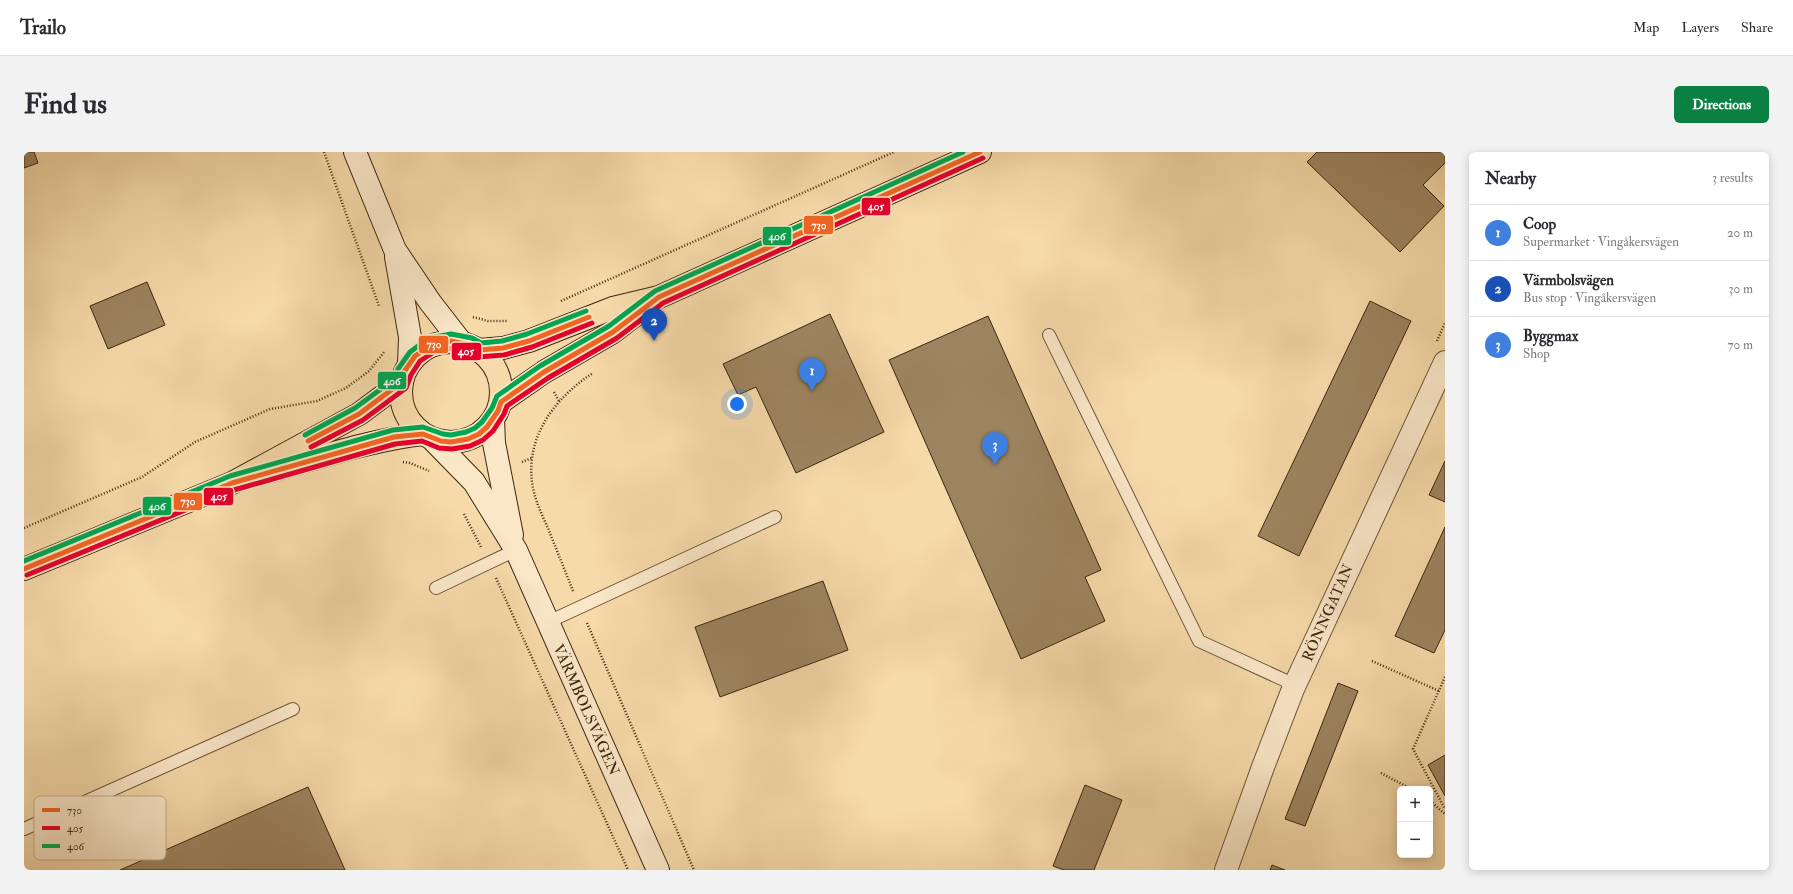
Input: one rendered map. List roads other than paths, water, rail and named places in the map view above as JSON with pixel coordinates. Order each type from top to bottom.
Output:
[{"type":"main road","points":[[24,569],[232,483],[359,414],[405,373],[415,356],[431,345],[451,341],[470,346],[503,348],[529,341],[612,308],[659,297],[980,152]]},
{"type":"main road","points":[[232,483],[394,437],[427,436],[451,442],[468,439],[479,434],[497,411],[544,372],[613,332],[659,297]]},
{"type":"main road","points":[[470,346],[493,363],[498,373],[501,385],[497,411]]},
{"type":"main road","points":[[405,373],[401,399],[404,410],[410,421],[427,436]]},
{"type":"street","points":[[355,152],[395,250],[430,302],[470,346]]},
{"type":"street","points":[[395,250],[410,337],[405,373]]},
{"type":"street","name":"RÖNNGATAN","points":[[1226,870],[1263,767],[1295,685],[1445,362]]},
{"type":"street","name":"VÄRMBOLSVÄGEN","points":[[497,411],[494,443],[516,550]]},
{"type":"street","name":"VÄRMBOLSVÄGEN","points":[[427,436],[474,482],[516,550],[658,870]]},
{"type":"lane","points":[[1048,335],[1199,641],[1295,685]]},
{"type":"lane","points":[[548,622],[775,517]]},
{"type":"lane","points":[[436,588],[516,550]]},
{"type":"lane","points":[[98,796],[293,709]]},
{"type":"lane","points":[[24,829],[34,825]]},
{"type":"place","name":"Värmbolsvägen","points":[[654,341]]},
{"type":"place","name":"Coop","points":[[812,391]]},
{"type":"place","name":"Byggmax","points":[[995,465]]}]
